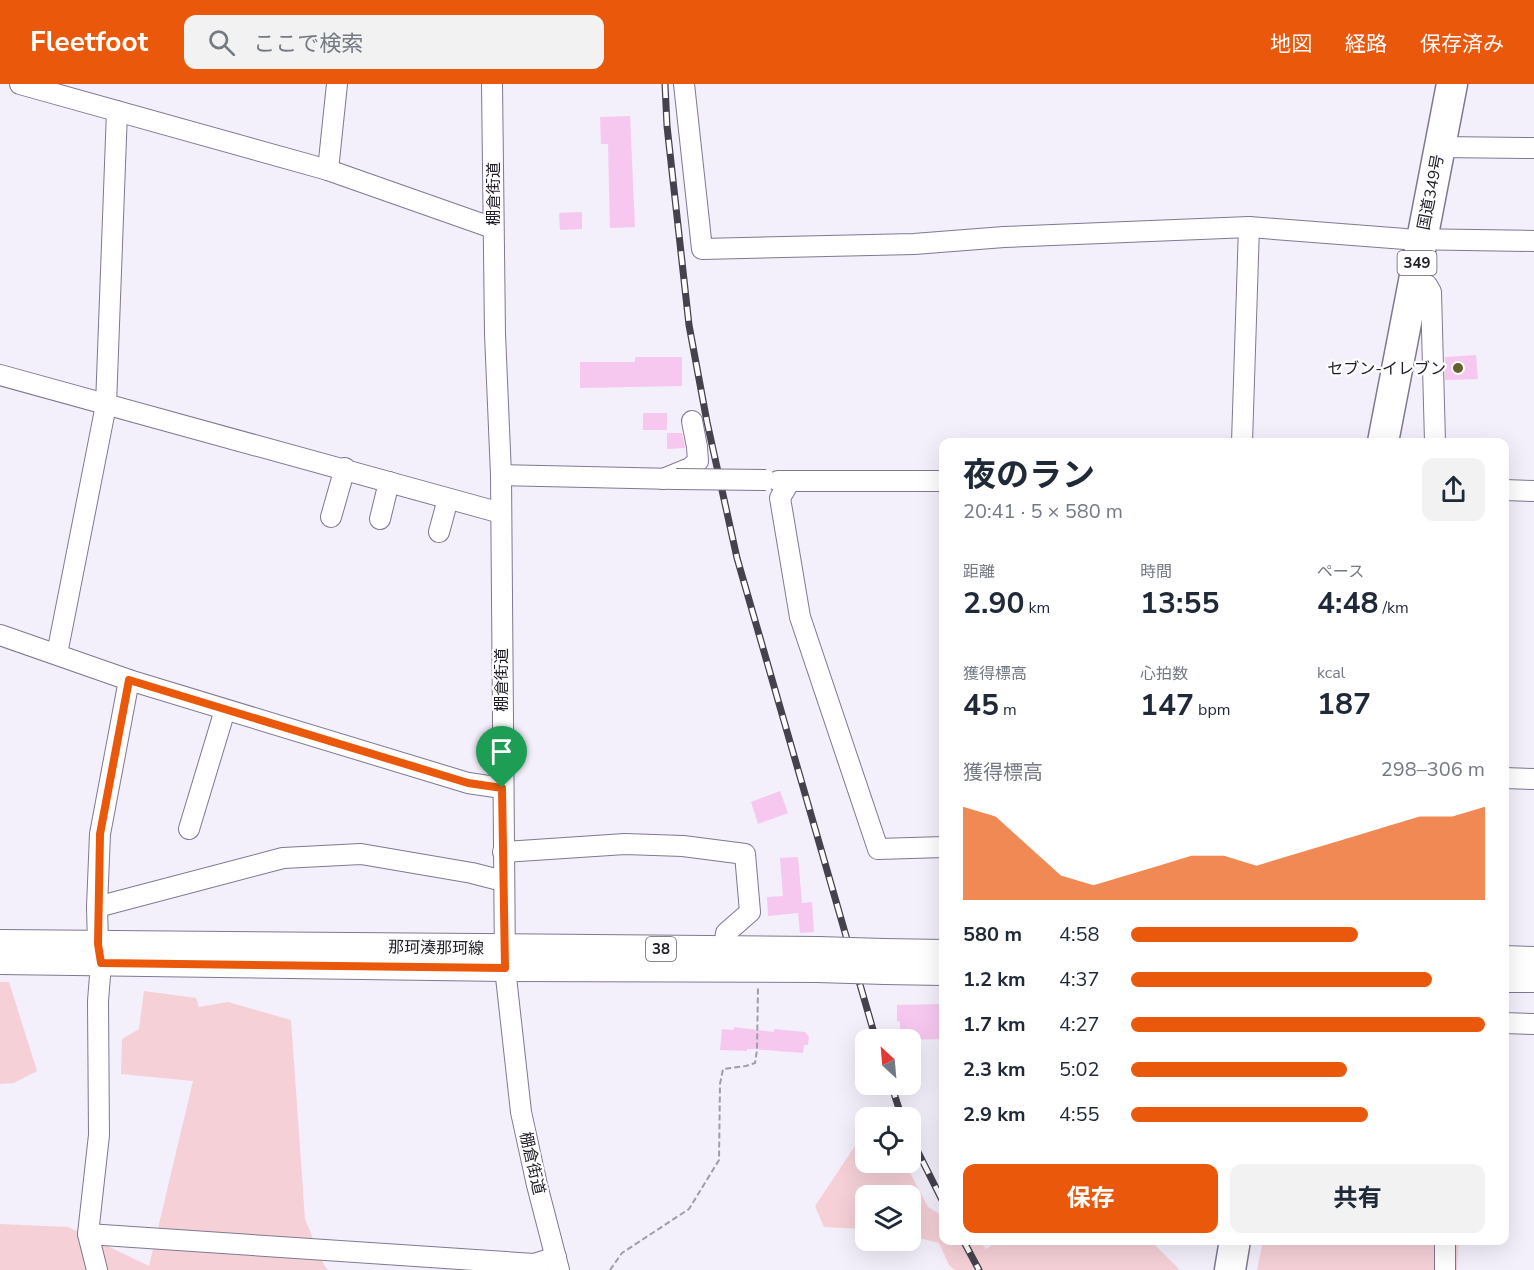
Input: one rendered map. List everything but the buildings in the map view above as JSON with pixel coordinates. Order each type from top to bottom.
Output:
[{"type":"highway","name":"国道349号","points":[[1384,438],[1413,280],[1413,239],[1433,84]]},
{"type":"highway","name":"国道349号","points":[[1367,438],[1376,379],[1439,147],[1452,84]]},
{"type":"highway","points":[[1211,1270],[1216,1245]]},
{"type":"highway","points":[[1230,1270],[1234,1245]]},
{"type":"main road","name":"那珂湊那珂線","points":[[0,942],[99,953],[817,960],[884,962],[939,971]]},
{"type":"main road","name":"那珂湊那珂線","points":[[504,958],[724,950],[817,960]]},
{"type":"main road","name":"那珂湊那珂線","points":[[0,962],[99,953]]},
{"type":"main road","name":"那珂湊那珂線","points":[[884,962],[939,954]]},
{"type":"main road","points":[[1509,959],[1534,960]]},
{"type":"main road","points":[[1509,979],[1534,979]]},
{"type":"street","points":[[20,84],[328,170],[493,228]]},
{"type":"street","points":[[82,84],[87,103]]},
{"type":"street","points":[[328,170],[337,84]]},
{"type":"street","name":"棚倉街道","points":[[492,84],[495,334],[501,475],[504,958],[521,1112],[558,1264]]},
{"type":"street","points":[[684,84],[702,249],[914,244],[1004,237],[1249,226],[1413,239],[1534,240]]},
{"type":"street","points":[[57,654],[106,405],[117,111]]},
{"type":"street","points":[[1439,147],[1534,148]]},
{"type":"street","points":[[1242,438],[1249,226]]},
{"type":"street","points":[[1413,280],[1427,285],[1431,292],[1435,438]]},
{"type":"street","points":[[0,375],[345,468],[501,513]]},
{"type":"street","points":[[670,479],[698,461],[692,421]]},
{"type":"street","points":[[331,517],[345,468]]},
{"type":"street","points":[[501,475],[790,481],[939,481]]},
{"type":"street","points":[[790,481],[780,498],[800,617],[878,849],[939,847]]},
{"type":"street","points":[[380,519],[389,482]]},
{"type":"street","points":[[439,532],[448,499]]},
{"type":"street","points":[[0,635],[129,680],[225,710],[468,783],[502,788]]},
{"type":"street","points":[[97,1270],[88,1234],[99,1135],[100,834],[129,680]]},
{"type":"street","points":[[189,829],[225,710]]},
{"type":"street","points":[[1509,778],[1534,779]]},
{"type":"street","points":[[503,852],[625,844],[684,846],[745,854],[750,912],[726,933],[724,950]]},
{"type":"street","points":[[98,907],[283,858],[361,854],[472,873],[503,881]]},
{"type":"street","points":[[1509,1023],[1534,1024]]},
{"type":"street","points":[[88,1234],[558,1264]]},
{"type":"street","points":[[1445,1245],[1445,1270]]},
{"type":"path","points":[[610,1270],[622,1253],[689,1209],[719,1160],[720,1084],[723,1069],[755,1063],[758,988]]},
{"type":"shaded area","points":[[0,982],[9,982],[37,1071],[14,1083],[0,1084]]},
{"type":"shaded area","points":[[144,991],[196,998],[199,1007],[228,1002],[291,1020],[305,1219],[328,1270],[0,1270],[0,1224],[68,1227],[149,1266],[193,1081],[121,1074],[122,1039],[139,1029]]},
{"type":"shaded area","points":[[855,1146],[855,1173],[910,1173],[916,1185],[855,1185],[855,1229],[824,1227],[815,1206]]},
{"type":"shaded area","points":[[921,1194],[928,1207],[939,1214],[939,1243],[921,1238]]},
{"type":"shaded area","points":[[940,1245],[982,1245],[986,1249],[992,1245],[1155,1245],[1180,1270],[955,1270],[949,1265]]},
{"type":"shaded area","points":[[1262,1245],[1459,1245],[1457,1270],[1257,1270]]},
{"type":"railway","points":[[665,84],[667,126],[689,325],[707,422],[737,558],[873,1029]]},
{"type":"railway","points":[[895,1095],[898,1107]]},
{"type":"railway","points":[[921,1158],[939,1194]]},
{"type":"railway","points":[[966,1245],[979,1270]]},
{"type":"place","name":"セブン-イレブン","points":[[1458,368]]},
{"type":"route","points":[[129,680],[468,783],[502,788],[505,968],[101,963],[98,944],[100,834],[129,680]]}]
